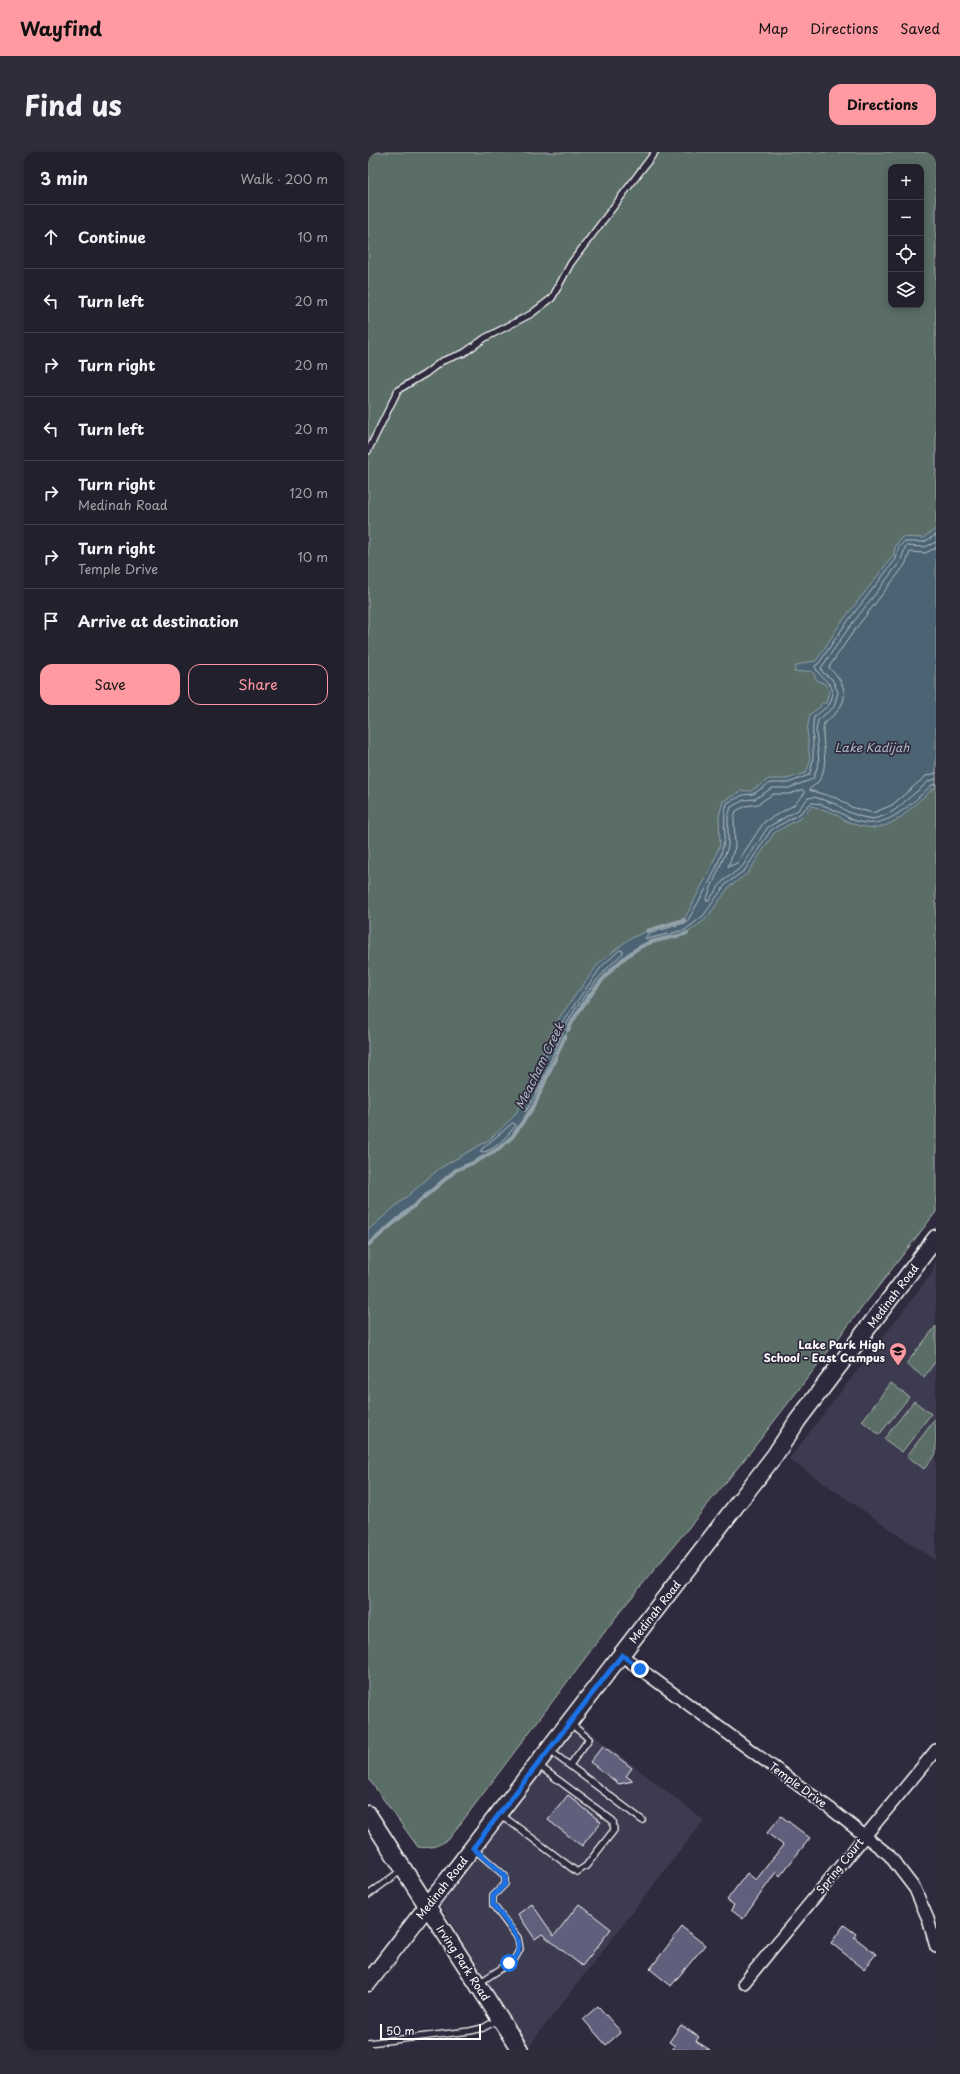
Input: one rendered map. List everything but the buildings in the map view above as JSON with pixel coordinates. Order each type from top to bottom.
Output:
[{"type":"main road","name":"Medinah Road","points":[[369,1977],[427,1908],[776,1455],[798,1420],[936,1238]]},
{"type":"main road","name":"Irving Park Road","points":[[368,1814],[427,1908],[520,2050]]},
{"type":"street","name":"Temple Drive","points":[[622,1655],[889,1854],[915,1889],[928,1919],[936,1947]]},
{"type":"street","name":"Spring Court","points":[[744,1983],[936,1750]]},
{"type":"lane","points":[[368,451],[398,390],[425,374],[442,361],[464,353],[485,338],[530,314],[552,298],[571,263],[656,152]]},
{"type":"lane","points":[[569,1723],[589,1739],[570,1764]]},
{"type":"lane","points":[[549,1750],[570,1764],[642,1820]]},
{"type":"lane","points":[[499,1814],[577,1872],[586,1866],[614,1830],[613,1821],[537,1764]]},
{"type":"lane","points":[[473,1848],[505,1876],[505,1884],[493,1896],[493,1905],[518,1938],[520,1949],[514,1960],[477,1984]]},
{"type":"lane","points":[[368,1895],[403,1869]]},
{"type":"lane","points":[[368,2043],[470,2031],[483,2028],[499,2019]]},
{"type":"shaded area","name":"Lake Park High School - East Campus","points":[[936,1258],[936,1561],[789,1459],[932,1273]]},
{"type":"shaded area","points":[[577,1722],[704,1820],[526,2050],[439,1903]]},
{"type":"green space","points":[[368,152],[936,152],[936,1212],[748,1455],[619,1613],[449,1839],[427,1848],[418,1847],[368,1778]]},
{"type":"green space","points":[[936,1326],[936,1361],[924,1377],[906,1364]]},
{"type":"green space","points":[[891,1383],[909,1397],[879,1435],[862,1421]]},
{"type":"green space","points":[[914,1401],[931,1414],[902,1452],[884,1439]]},
{"type":"green space","points":[[936,1418],[936,1454],[924,1469],[907,1456]]},
{"type":"water","name":"Lake Kadijah","points":[[936,529],[936,786],[900,818],[887,825],[873,828],[859,826],[844,820],[834,813],[812,806],[804,816],[774,833],[748,873],[729,887],[706,919],[687,933],[647,943],[628,954],[613,967],[570,1026],[534,1106],[512,1137],[498,1149],[475,1162],[456,1170],[368,1245],[368,1230],[440,1168],[489,1140],[515,1115],[535,1074],[551,1033],[561,1015],[599,963],[629,939],[647,931],[684,920],[710,870],[720,845],[719,816],[723,801],[742,791],[751,791],[769,779],[787,779],[806,773],[810,762],[807,730],[810,714],[819,708],[822,703],[826,703],[829,691],[825,684],[817,680],[812,671],[794,672],[796,666],[816,661],[840,624],[893,556],[896,545],[902,537],[923,538]]},
{"type":"waterway","name":"Meacham Creek","points":[[647,931],[684,920],[684,922]]},
{"type":"waterway","name":"Meacham Creek","points":[[568,1030],[582,1006],[601,981],[612,969],[635,950],[656,940],[687,933]]},
{"type":"waterway","name":"Meacham Creek","points":[[368,1245],[456,1170],[475,1162],[498,1149],[512,1137],[534,1106],[565,1036]]},
{"type":"place","name":"Lake Park High School - East Campus","points":[[898,1366]]},
{"type":"route","points":[[509,1963],[514,1960],[520,1949],[518,1938],[493,1905],[493,1896],[505,1884],[505,1876],[473,1848],[622,1655],[640,1669]]}]
